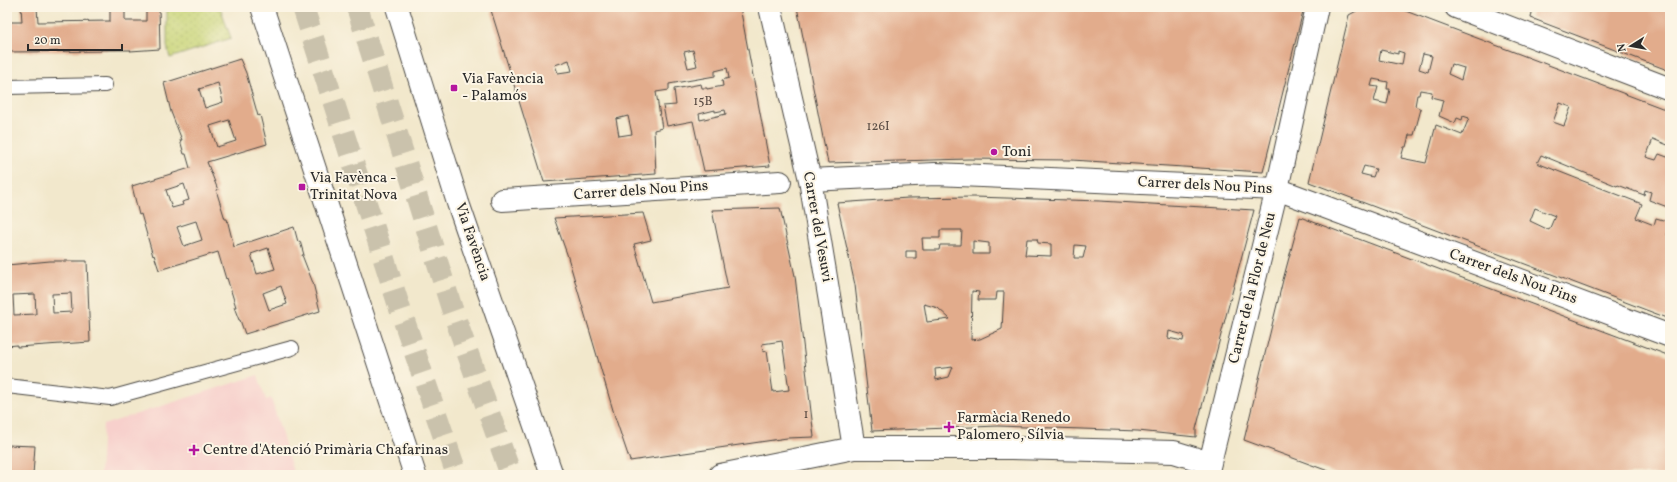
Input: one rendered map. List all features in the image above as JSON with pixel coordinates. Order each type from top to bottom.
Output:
[{"type":"street","points":[[262,7],[415,475]]},
{"type":"street","name":"Via Favència","points":[[397,7],[458,202],[552,475]]},
{"type":"street","name":"Carrer del Vesuvi","points":[[770,7],[810,180],[854,448]]},
{"type":"street","name":"Carrer de la Flor de Neu","points":[[1209,469],[1277,189],[1317,7]]},
{"type":"street","points":[[1456,7],[1670,89]]},
{"type":"street","name":"Carrer dels Nou Pins","points":[[810,180],[935,174],[1277,189],[1670,336]]},
{"type":"street","name":"Carrer dels Nou Pins","points":[[502,200],[780,182]]},
{"type":"street","points":[[720,475],[854,448],[1011,448],[1174,452],[1209,469]]},
{"type":"lane","points":[[7,87],[105,85]]},
{"type":"lane","points":[[7,386],[110,398],[292,348]]},
{"type":"shaded area","name":"Centre d'Atenció Primària Chafarinas","points":[[258,375],[266,400],[271,398],[294,475],[100,475],[103,425]]},
{"type":"green space","points":[[167,7],[220,7],[231,38],[170,58],[167,46]]},
{"type":"building","points":[[21,7],[37,7],[38,22],[110,21],[110,7],[125,7],[125,21],[146,21],[146,7],[159,7],[160,49],[130,51],[131,50],[7,52],[7,22],[22,22]]},
{"type":"building","points":[[490,7],[740,7],[770,166],[704,171],[693,121],[667,126],[663,106],[676,105],[674,89],[701,84],[702,88],[707,89],[723,86],[722,80],[729,78],[727,68],[715,71],[715,76],[669,84],[669,90],[656,92],[662,128],[654,130],[656,174],[544,182]],"holes":[[[693,50],[697,66],[688,68],[684,52]],[[569,60],[572,71],[558,73],[555,65]],[[715,110],[715,112],[725,110],[726,114],[700,120],[699,114]],[[628,116],[632,134],[619,136],[616,119]]]},
{"type":"building","points":[[797,7],[1304,7],[1263,172],[1072,160],[968,159],[828,163]]},
{"type":"building","points":[[1364,7],[1395,7],[1670,111],[1670,146],[1653,139],[1646,157],[1656,160],[1659,154],[1670,158],[1670,208],[1649,200],[1651,192],[1645,190],[1644,195],[1618,185],[1617,186],[1541,155],[1537,163],[1642,204],[1636,218],[1654,225],[1656,218],[1670,222],[1667,235],[1670,236],[1670,319],[1309,182],[1349,15]],"holes":[[[1381,50],[1398,54],[1398,51],[1404,53],[1402,65],[1379,60]],[[1423,54],[1432,56],[1428,72],[1419,69]],[[1451,64],[1464,68],[1461,80],[1448,74]],[[1373,79],[1388,82],[1387,89],[1390,89],[1387,104],[1374,101],[1378,87],[1371,86]],[[1420,90],[1432,92],[1431,97],[1443,100],[1439,116],[1455,123],[1457,118],[1462,120],[1463,116],[1469,118],[1462,135],[1436,125],[1426,163],[1401,158],[1409,135],[1414,135],[1421,109],[1415,106],[1417,95],[1419,95]],[[1560,103],[1571,107],[1564,126],[1553,122]],[[1364,166],[1376,169],[1373,177],[1361,174]],[[1535,208],[1555,216],[1549,230],[1530,221]]]},
{"type":"building","points":[[1533,7],[1670,7],[1670,71],[1531,18]]},
{"type":"building","points":[[240,59],[246,73],[258,116],[260,115],[267,144],[207,162],[218,190],[216,190],[225,219],[227,219],[234,247],[294,227],[298,242],[300,241],[304,255],[302,255],[313,283],[320,311],[245,334],[234,307],[236,307],[218,252],[159,270],[154,255],[153,256],[141,214],[139,215],[132,186],[190,168],[180,140],[182,140],[171,112],[164,83]],"holes":[[[218,83],[223,102],[205,108],[199,89]],[[229,120],[236,141],[217,147],[210,126]],[[184,184],[189,200],[182,202],[183,205],[172,208],[166,190]],[[196,221],[202,240],[184,246],[177,227]],[[268,248],[275,269],[257,274],[251,254]],[[281,286],[287,304],[269,310],[263,293]]]},
{"type":"building","points":[[974,197],[1100,201],[1254,210],[1196,429],[1196,437],[1138,431],[998,426],[872,431],[855,285],[837,203],[908,198]],"holes":[[[940,230],[962,230],[961,245],[940,245],[939,250],[923,250],[922,238],[940,238]],[[1027,239],[1037,239],[1038,243],[1051,244],[1051,256],[1025,255]],[[973,241],[989,243],[989,254],[973,254]],[[1075,245],[1086,246],[1083,258],[1074,258]],[[906,251],[916,251],[916,258],[906,258]],[[972,291],[979,292],[978,300],[996,300],[997,292],[1004,292],[1002,329],[980,339],[971,340]],[[924,304],[938,308],[950,319],[927,322]],[[1169,331],[1184,335],[1183,341],[1168,338]],[[953,367],[949,377],[936,380],[935,369]]]},
{"type":"building","points":[[780,208],[795,276],[814,437],[787,438],[630,461],[615,417],[567,254],[554,218],[643,213],[651,240],[634,244],[651,302],[728,288],[712,210]],"holes":[[[782,341],[789,390],[773,392],[767,351],[763,352],[762,344]]]},
{"type":"building","points":[[1300,217],[1670,356],[1670,475],[1339,475],[1244,440]]},
{"type":"building","points":[[50,261],[87,261],[90,342],[17,347],[17,345],[7,346],[7,265]],"holes":[[[71,293],[72,312],[53,313],[52,294]],[[35,294],[36,314],[14,315],[13,295]]]},
{"type":"building","points":[[7,445],[35,446],[33,475],[7,475]]},
{"type":"tunnel","points":[[303,7],[400,309],[457,475]]},
{"type":"tunnel","points":[[357,7],[452,309],[511,475]]},
{"type":"place","name":"Via Favència - Palamós","points":[[454,88]]},
{"type":"place","name":"Toni","points":[[994,152]]},
{"type":"place","name":"Via Favènca - Trinitat Nova","points":[[302,187]]},
{"type":"place","name":"Farmàcia Renedo Palomero, Sílvia","points":[[949,427]]},
{"type":"place","name":"Centre d'Atenció Primària Chafarinas","points":[[194,450]]}]
